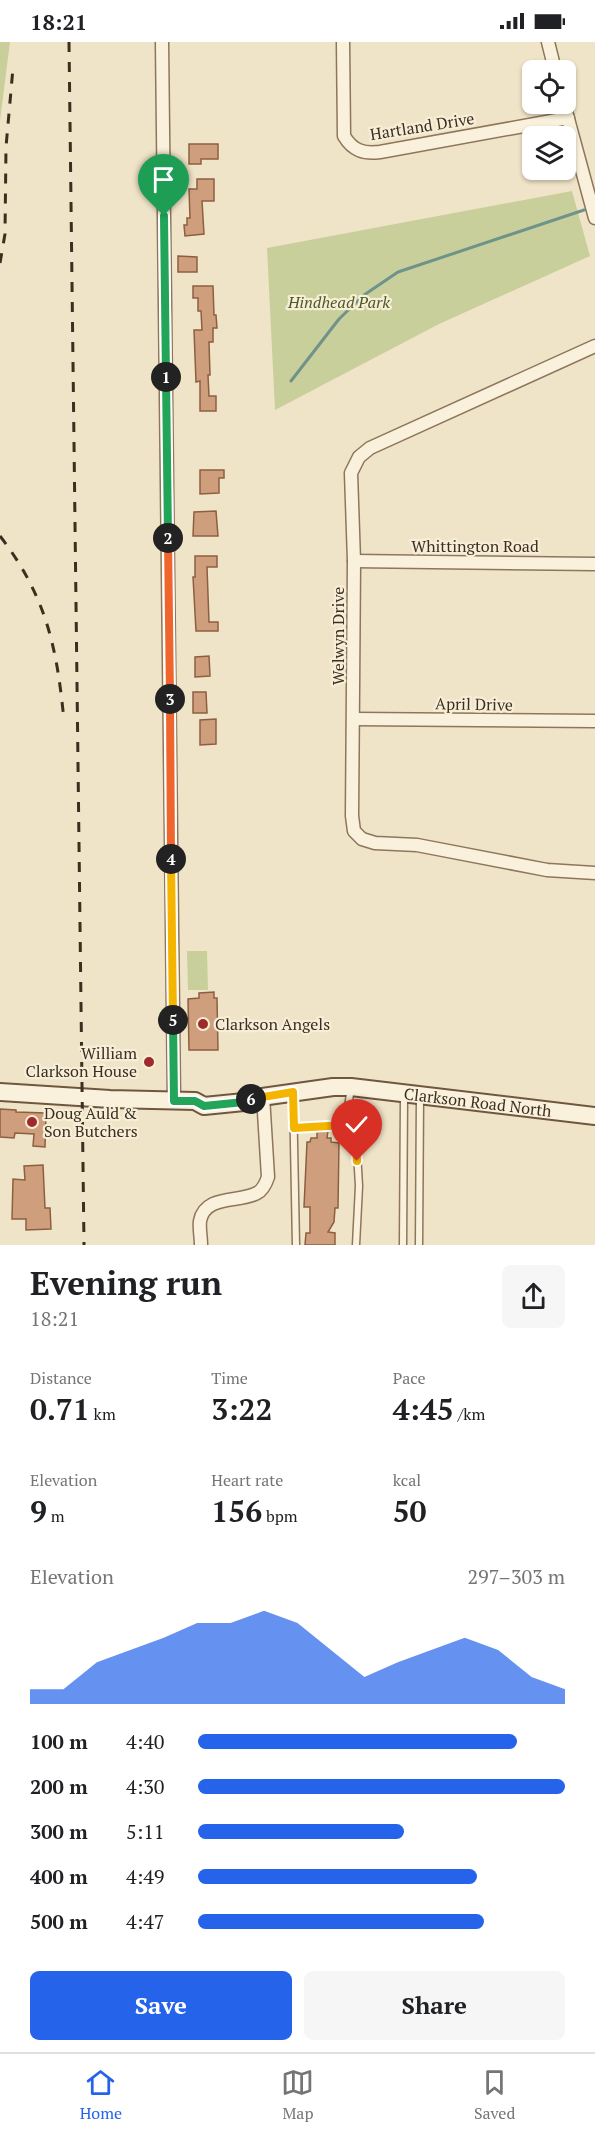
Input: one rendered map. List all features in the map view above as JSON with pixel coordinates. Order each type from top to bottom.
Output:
[{"type":"street","points":[[162,42],[174,1101]]},
{"type":"street","name":"Hartland Drive","points":[[343,42],[344,136],[349,144],[359,151],[380,152],[568,118]]},
{"type":"street","points":[[548,42],[552,60]]},
{"type":"street","points":[[567,114],[595,218]]},
{"type":"street","name":"Welwyn Drive","points":[[595,346],[370,448],[359,457],[351,473],[354,561],[352,816],[354,831],[362,839],[375,843],[417,845],[547,870],[595,873]]},
{"type":"street","name":"Whittington Road","points":[[354,561],[595,564]]},
{"type":"street","name":"April Drive","points":[[354,719],[595,721]]},
{"type":"street","name":"Clarkson Road North","points":[[0,1092],[195,1101],[204,1095],[246,1093],[258,1097],[333,1087],[351,1087],[595,1116]]},
{"type":"street","points":[[201,1245],[200,1220],[211,1204],[256,1194],[268,1178],[258,1097]]},
{"type":"lane","points":[[345,1125],[351,1087]]},
{"type":"lane","points":[[293,1092],[296,1245]]},
{"type":"lane","points":[[403,1245],[412,1095]]},
{"type":"lane","points":[[412,1095],[419,1245]]},
{"type":"lane","points":[[294,1128],[345,1125],[356,1135],[359,1186],[356,1245]]},
{"type":"green space","points":[[0,42],[10,42],[0,121]]},
{"type":"green space","name":"Hindhead Park","points":[[572,191],[590,256],[439,324],[275,410],[267,248]]},
{"type":"green space","points":[[187,951],[207,951],[208,990],[188,990]]},
{"type":"building","points":[[189,144],[218,144],[218,159],[201,159],[201,164],[189,164]]},
{"type":"building","points":[[197,179],[214,179],[214,201],[202,201],[204,234],[185,236],[184,225],[187,225],[187,218],[190,218],[189,189],[197,189]]},
{"type":"building","points":[[178,256],[197,257],[197,272],[178,272]]},
{"type":"building","points":[[193,286],[213,286],[217,328],[213,328],[213,342],[209,342],[210,375],[208,375],[209,396],[216,396],[216,411],[200,411],[200,381],[196,382],[194,330],[202,330],[201,311],[198,311],[198,298],[193,298]]},
{"type":"building","points":[[200,470],[224,470],[224,478],[219,478],[219,493],[200,494]]},
{"type":"building","points":[[216,511],[218,536],[193,536],[194,512]]},
{"type":"building","points":[[195,556],[217,556],[217,567],[207,567],[209,622],[218,622],[218,631],[196,631],[193,577],[195,577]]},
{"type":"building","points":[[209,656],[210,676],[195,677],[195,657]]},
{"type":"building","points":[[193,692],[206,692],[207,713],[193,713]]},
{"type":"building","points":[[216,719],[216,744],[200,745],[200,720]]},
{"type":"building","name":"Clarkson Angels","points":[[214,992],[214,998],[217,998],[218,1050],[189,1050],[188,999],[199,998],[199,993]]},
{"type":"building","points":[[0,1109],[46,1113],[45,1147],[33,1146],[34,1134],[15,1133],[14,1138],[0,1137]]},
{"type":"building","points":[[328,1131],[327,1138],[331,1138],[331,1142],[339,1143],[338,1208],[335,1208],[334,1222],[328,1232],[335,1233],[335,1245],[305,1245],[306,1233],[310,1233],[310,1207],[304,1207],[307,1142],[310,1142],[311,1138],[317,1138],[317,1132]]},
{"type":"building","points":[[43,1165],[45,1208],[50,1208],[51,1229],[26,1230],[26,1219],[12,1219],[13,1179],[25,1180],[24,1166]]},
{"type":"waterway","points":[[291,381],[339,319],[364,295],[398,272],[584,210]]},
{"type":"railway","points":[[69,42],[84,1245]]},
{"type":"railway","points":[[0,263],[5,234],[6,147],[13,68]]},
{"type":"railway","points":[[0,536],[28,580],[47,623],[58,669],[64,721]]},
{"type":"place","name":"Clarkson Angels","points":[[203,1024]]},
{"type":"place","name":"William Clarkson House","points":[[149,1062]]},
{"type":"place","name":"Doug Auld & Son Butchers","points":[[32,1122]]},
{"type":"route","points":[[164,216],[174,1101],[195,1101],[204,1106],[244,1102],[254,1098],[293,1092],[294,1128],[345,1125],[356,1135],[357,1161]]}]
